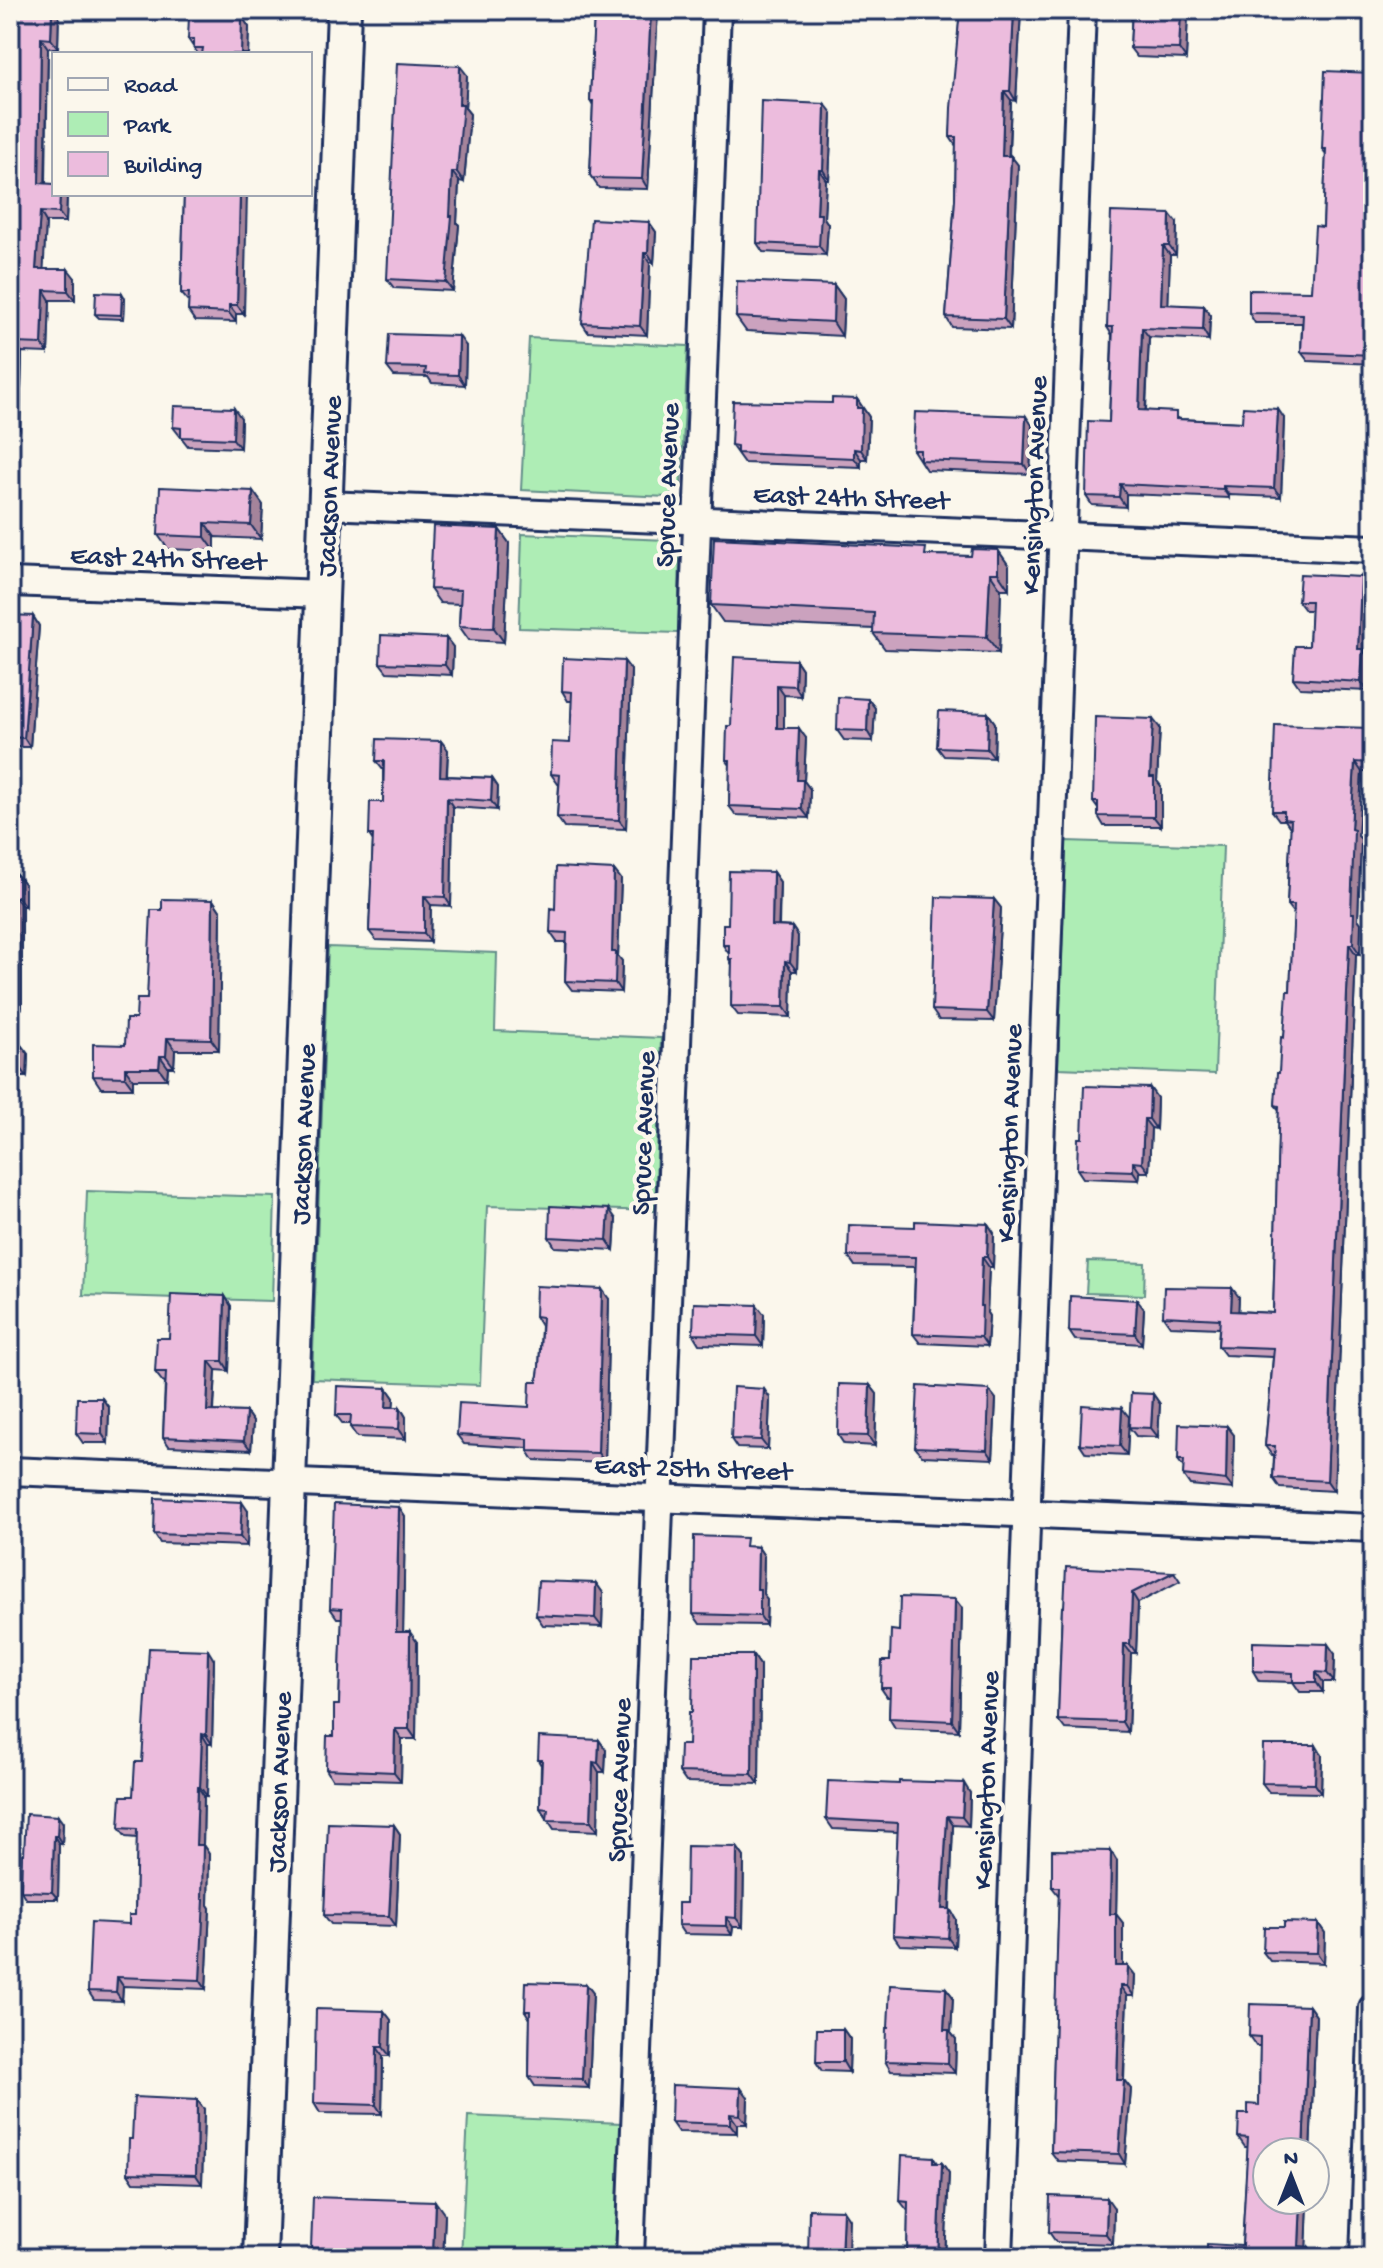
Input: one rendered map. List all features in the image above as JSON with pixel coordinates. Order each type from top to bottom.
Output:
[{"type":"street","name":"Jackson Avenue","points":[[260,2258],[344,10]]},
{"type":"street","name":"Spruce Avenue","points":[[630,2258],[717,10]]},
{"type":"street","name":"Kensington Avenue","points":[[999,2258],[1082,10]]},
{"type":"street","name":"East 24th Street","points":[[326,505],[1373,549]]},
{"type":"street","name":"East 24th Street","points":[[10,582],[323,594]]},
{"type":"street","name":"East 25th Street","points":[[10,1471],[1025,1511],[1373,1528]]},
{"type":"street","points":[[1364,2258],[1373,2008]]},
{"type":"green space","points":[[529,338],[688,346],[681,485],[667,497],[521,490]]},
{"type":"green space","points":[[522,534],[668,540],[677,545],[680,555],[678,633],[519,628]]},
{"type":"green space","points":[[1066,841],[1223,846],[1215,1074],[1058,1068]]},
{"type":"green space","points":[[328,947],[497,953],[495,1031],[661,1038],[655,1211],[487,1206],[480,1385],[312,1379]]},
{"type":"green space","points":[[87,1191],[275,1197],[272,1301],[83,1295]]},
{"type":"green space","points":[[1088,1261],[1145,1263],[1144,1295],[1086,1293]]},
{"type":"green space","points":[[468,2116],[621,2123],[615,2258],[461,2258]]},
{"type":"building","points":[[10,10],[52,10],[51,39],[41,38],[39,183],[52,184],[52,196],[60,196],[59,213],[40,212],[36,269],[68,269],[68,291],[44,290],[42,344],[15,343],[13,420],[10,420]]},
{"type":"building","points":[[589,10],[651,10],[642,179],[592,178],[590,175],[594,13],[589,13]]},
{"type":"building","points":[[960,10],[1014,10],[1010,91],[1004,91],[1002,156],[1011,156],[1004,319],[946,317],[955,200],[956,137],[950,137],[951,108]]},
{"type":"building","points":[[1132,10],[1181,10],[1179,49],[1130,48]]},
{"type":"building","points":[[189,16],[242,17],[241,52],[202,52],[203,48],[194,48],[194,39],[188,39]]},
{"type":"building","points":[[397,63],[460,66],[459,104],[463,104],[457,172],[452,172],[446,282],[387,279]]},
{"type":"building","points":[[1325,71],[1373,73],[1373,355],[1301,352],[1303,314],[1249,313],[1249,290],[1311,291],[1315,226],[1323,227]]},
{"type":"building","points":[[761,101],[825,104],[823,170],[819,170],[817,214],[821,214],[819,246],[757,243]]},
{"type":"building","points":[[184,196],[240,196],[237,305],[229,305],[229,313],[188,311],[189,293],[181,293]]},
{"type":"building","points":[[1111,212],[1170,214],[1169,246],[1163,246],[1161,304],[1204,306],[1203,330],[1142,328],[1139,410],[1176,412],[1176,419],[1242,422],[1243,407],[1278,409],[1274,488],[1120,484],[1119,497],[1086,496],[1088,421],[1109,422],[1113,327],[1107,327]]},
{"type":"building","points":[[591,219],[649,222],[640,326],[582,323]]},
{"type":"building","points":[[737,281],[834,285],[833,322],[736,317]]},
{"type":"building","points":[[96,292],[122,293],[121,315],[95,314]]},
{"type":"building","points":[[389,334],[459,336],[458,375],[425,374],[426,368],[387,367]]},
{"type":"building","points":[[832,398],[857,399],[857,408],[862,408],[861,450],[854,449],[854,458],[737,453],[737,446],[731,445],[733,401],[832,403]]},
{"type":"building","points":[[174,406],[234,408],[233,439],[181,437],[181,428],[173,427]]},
{"type":"building","points":[[915,412],[1026,416],[1024,464],[920,460],[920,450],[913,450]]},
{"type":"building","points":[[160,487],[253,491],[251,525],[205,523],[205,537],[158,535]]},
{"type":"building","points":[[433,526],[499,529],[494,628],[459,626],[461,590],[430,589]]},
{"type":"building","points":[[714,538],[926,548],[925,555],[971,556],[972,549],[998,550],[998,573],[990,573],[987,637],[873,633],[874,613],[711,605]]},
{"type":"building","points":[[1300,574],[1361,577],[1358,649],[1363,649],[1361,682],[1293,678],[1295,646],[1309,646],[1311,601],[1298,601]]},
{"type":"building","points":[[10,615],[33,616],[24,738],[10,737]]},
{"type":"building","points":[[381,635],[446,638],[445,665],[380,663]]},
{"type":"building","points":[[734,657],[796,660],[795,686],[777,685],[777,728],[799,728],[797,780],[803,780],[802,809],[729,806],[727,726],[731,726]]},
{"type":"building","points":[[563,658],[624,661],[619,820],[557,817],[560,775],[551,774],[552,742],[570,743],[572,692],[562,691]]},
{"type":"building","points":[[838,697],[868,699],[867,731],[837,730]]},
{"type":"building","points":[[939,711],[988,713],[987,749],[937,747]]},
{"type":"building","points":[[1095,717],[1153,719],[1150,777],[1154,777],[1154,817],[1098,816],[1098,802],[1093,802]]},
{"type":"building","points":[[1275,725],[1370,728],[1369,763],[1355,762],[1351,829],[1354,830],[1353,944],[1349,944],[1327,1481],[1273,1478],[1275,1446],[1265,1446],[1274,1348],[1218,1346],[1220,1319],[1163,1316],[1164,1287],[1232,1288],[1231,1311],[1273,1313],[1279,1106],[1275,1105],[1287,991],[1290,991],[1294,905],[1287,905],[1291,820],[1284,819],[1284,811],[1272,811]]},
{"type":"building","points":[[377,739],[441,741],[440,776],[492,778],[491,801],[447,798],[445,897],[424,896],[424,933],[369,931],[373,835],[369,835],[370,802],[383,802],[384,761],[376,761]]},
{"type":"building","points":[[556,867],[614,870],[612,952],[616,952],[615,983],[565,981],[567,933],[550,932],[551,908],[555,909]]},
{"type":"building","points":[[729,871],[773,872],[772,926],[792,927],[790,962],[785,961],[784,1007],[731,1006],[732,959],[729,959],[729,945],[723,945],[723,924],[728,924]]},
{"type":"building","points":[[10,875],[18,876],[18,897],[15,897],[15,997],[10,997]]},
{"type":"building","points":[[936,897],[994,899],[987,1012],[932,1010]]},
{"type":"building","points":[[162,899],[213,900],[211,1039],[167,1038],[166,1056],[160,1056],[159,1068],[125,1068],[125,1077],[93,1076],[93,1044],[125,1045],[126,1019],[136,1019],[137,999],[147,999],[151,910],[162,910]]},
{"type":"building","points":[[10,1044],[21,1045],[21,1068],[10,1067]]},
{"type":"building","points":[[1084,1086],[1150,1088],[1149,1119],[1144,1119],[1142,1163],[1133,1162],[1133,1171],[1077,1169]]},
{"type":"building","points":[[550,1206],[609,1209],[607,1240],[549,1237]]},
{"type":"building","points":[[915,1221],[988,1224],[987,1257],[982,1257],[981,1337],[913,1334],[916,1257],[848,1256],[849,1225],[915,1227]]},
{"type":"building","points":[[536,1286],[602,1289],[598,1453],[528,1451],[528,1439],[457,1435],[459,1403],[529,1407],[530,1382],[537,1382],[542,1317],[535,1316]]},
{"type":"building","points":[[171,1294],[225,1296],[223,1361],[209,1361],[207,1411],[246,1412],[244,1441],[163,1437],[166,1372],[155,1372],[157,1338],[169,1338]]},
{"type":"building","points":[[1070,1296],[1137,1300],[1135,1334],[1069,1331]]},
{"type":"building","points":[[694,1303],[757,1305],[756,1336],[693,1334]]},
{"type":"building","points":[[839,1384],[870,1385],[868,1436],[838,1435]]},
{"type":"building","points":[[337,1386],[387,1388],[386,1407],[400,1407],[399,1429],[350,1427],[351,1415],[336,1415]]},
{"type":"building","points":[[918,1386],[989,1390],[987,1450],[915,1447]]},
{"type":"building","points":[[733,1387],[764,1389],[761,1440],[731,1439]]},
{"type":"building","points":[[1131,1393],[1153,1394],[1151,1428],[1129,1427]]},
{"type":"building","points":[[77,1398],[102,1398],[102,1434],[76,1433]]},
{"type":"building","points":[[1082,1405],[1122,1408],[1120,1446],[1080,1444]]},
{"type":"building","points":[[1179,1424],[1227,1426],[1226,1480],[1183,1475],[1184,1460],[1178,1460]]},
{"type":"building","points":[[155,1498],[242,1502],[240,1537],[154,1534]]},
{"type":"building","points":[[334,1504],[399,1507],[396,1632],[410,1632],[409,1729],[395,1729],[394,1772],[326,1769],[327,1736],[334,1736],[334,1705],[339,1705],[342,1609],[330,1608]]},
{"type":"building","points":[[694,1536],[746,1538],[745,1546],[758,1547],[760,1616],[693,1614]]},
{"type":"building","points":[[1066,1567],[1174,1572],[1132,1593],[1130,1644],[1124,1644],[1122,1722],[1058,1720]]},
{"type":"building","points":[[538,1581],[596,1583],[595,1618],[536,1615]]},
{"type":"building","points":[[900,1597],[955,1599],[952,1721],[889,1718],[890,1688],[881,1688],[882,1661],[890,1661],[891,1630],[899,1631]]},
{"type":"building","points":[[1253,1642],[1328,1644],[1327,1673],[1316,1672],[1316,1682],[1293,1682],[1293,1673],[1253,1671]]},
{"type":"building","points":[[149,1648],[208,1650],[206,1735],[202,1734],[196,1845],[203,1845],[200,1980],[117,1977],[116,1992],[88,1991],[91,1922],[129,1924],[129,1915],[135,1915],[137,1829],[119,1828],[121,1796],[133,1796],[135,1762],[142,1762]]},
{"type":"building","points":[[693,1655],[753,1655],[752,1774],[679,1772],[680,1745],[688,1745],[689,1712],[692,1712]]},
{"type":"building","points":[[539,1737],[599,1740],[598,1763],[593,1762],[591,1821],[547,1820],[548,1809],[540,1808],[542,1760],[538,1760]]},
{"type":"building","points":[[1263,1745],[1316,1745],[1315,1784],[1262,1783]]},
{"type":"building","points":[[828,1781],[964,1783],[962,1817],[947,1816],[942,1909],[950,1909],[948,1938],[893,1935],[898,1823],[826,1819]]},
{"type":"building","points":[[26,1814],[58,1816],[57,1836],[54,1836],[52,1892],[21,1891]]},
{"type":"building","points":[[328,1823],[394,1825],[389,1916],[324,1915]]},
{"type":"building","points":[[687,1846],[737,1847],[736,1918],[726,1917],[726,1926],[678,1925],[678,1903],[686,1903]]},
{"type":"building","points":[[1052,1850],[1111,1851],[1110,1914],[1116,1914],[1116,1966],[1128,1966],[1127,1986],[1120,1986],[1117,2080],[1124,2080],[1119,2154],[1051,2152],[1059,1887],[1052,1887]]},
{"type":"building","points":[[1284,1922],[1318,1923],[1317,1953],[1263,1952],[1264,1927],[1284,1927]]},
{"type":"building","points":[[526,1982],[586,1984],[582,2079],[529,2077],[530,2011],[525,2011]]},
{"type":"building","points":[[890,1985],[946,1988],[944,2030],[949,2030],[948,2063],[885,2061]]},
{"type":"building","points":[[1250,2004],[1309,2006],[1304,2136],[1251,2136],[1251,2216],[1300,2216],[1299,2246],[1309,2247],[1308,2258],[1193,2258],[1194,2253],[1207,2254],[1207,2244],[1242,2246],[1248,2138],[1238,2137],[1239,2114],[1248,2114],[1248,2104],[1259,2105],[1260,2037],[1249,2036]]},
{"type":"building","points":[[316,2009],[384,2011],[383,2047],[377,2047],[376,2105],[314,2103]]},
{"type":"building","points":[[817,2029],[843,2029],[843,2062],[816,2062]]},
{"type":"building","points":[[672,2085],[741,2088],[740,2115],[730,2114],[730,2124],[671,2122]]},
{"type":"building","points":[[134,2097],[197,2100],[196,2175],[128,2173]]},
{"type":"building","points":[[902,2155],[933,2157],[933,2163],[942,2163],[938,2258],[907,2258],[908,2202],[900,2201]]},
{"type":"building","points":[[1050,2196],[1107,2198],[1106,2234],[1049,2232]]},
{"type":"building","points":[[313,2197],[435,2201],[433,2252],[311,2248]]},
{"type":"building","points":[[809,2209],[843,2210],[841,2258],[808,2258]]}]
